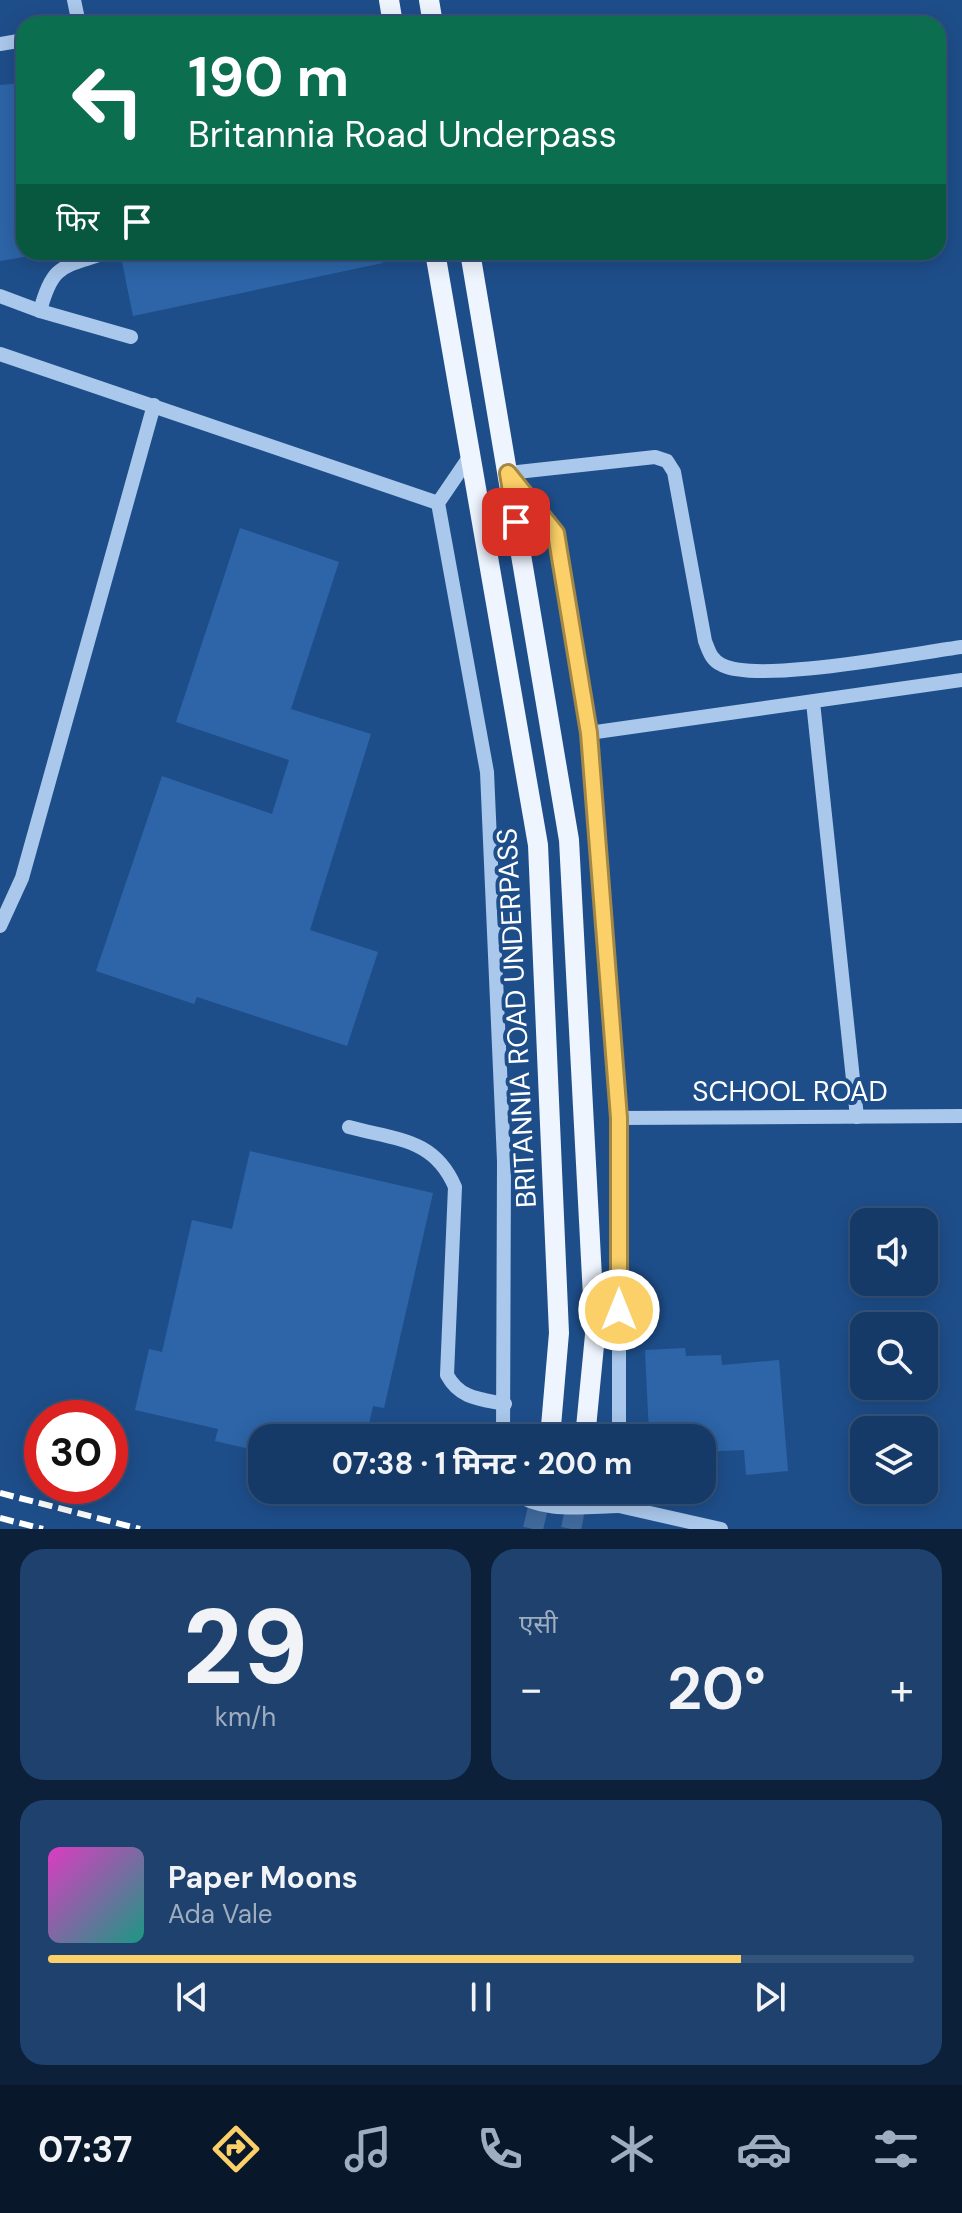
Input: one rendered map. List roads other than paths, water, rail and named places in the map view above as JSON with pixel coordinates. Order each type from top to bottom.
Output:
[{"type":"main road","name":"BRITANNIA ROAD UNDERPASS","points":[[436,260],[538,845],[559,1333],[551,1424]]},
{"type":"main road","points":[[471,260],[569,840],[595,1335],[586,1424]]},
{"type":"street","points":[[40,311],[48,281],[54,272],[86,260]]},
{"type":"street","points":[[0,296],[131,337]]},
{"type":"street","points":[[0,354],[438,503]]},
{"type":"street","points":[[0,926],[22,878],[154,405]]},
{"type":"street","points":[[470,456],[438,503],[487,772],[504,1161],[504,1424]]},
{"type":"street","points":[[508,473],[655,457],[667,461],[674,472],[705,641],[710,656],[723,666],[778,671],[962,647]]},
{"type":"street","points":[[508,473],[556,533],[589,733],[619,1118],[619,1424]]},
{"type":"street","points":[[589,733],[962,680]]},
{"type":"street","points":[[813,702],[857,1117]]},
{"type":"street","name":"SCHOOL ROAD","points":[[619,1118],[962,1116]]},
{"type":"street","points":[[349,1127],[427,1148],[445,1164],[455,1187],[447,1375],[455,1390],[469,1397],[505,1404]]},
{"type":"street","points":[[532,1504],[545,1507],[619,1506],[721,1529]]},
{"type":"tunnel","points":[[533,1529],[539,1504]]},
{"type":"tunnel","points":[[571,1529],[576,1504]]},
{"type":"railway","points":[[0,1493],[140,1529]]},
{"type":"railway","points":[[0,1518],[43,1529]]}]
